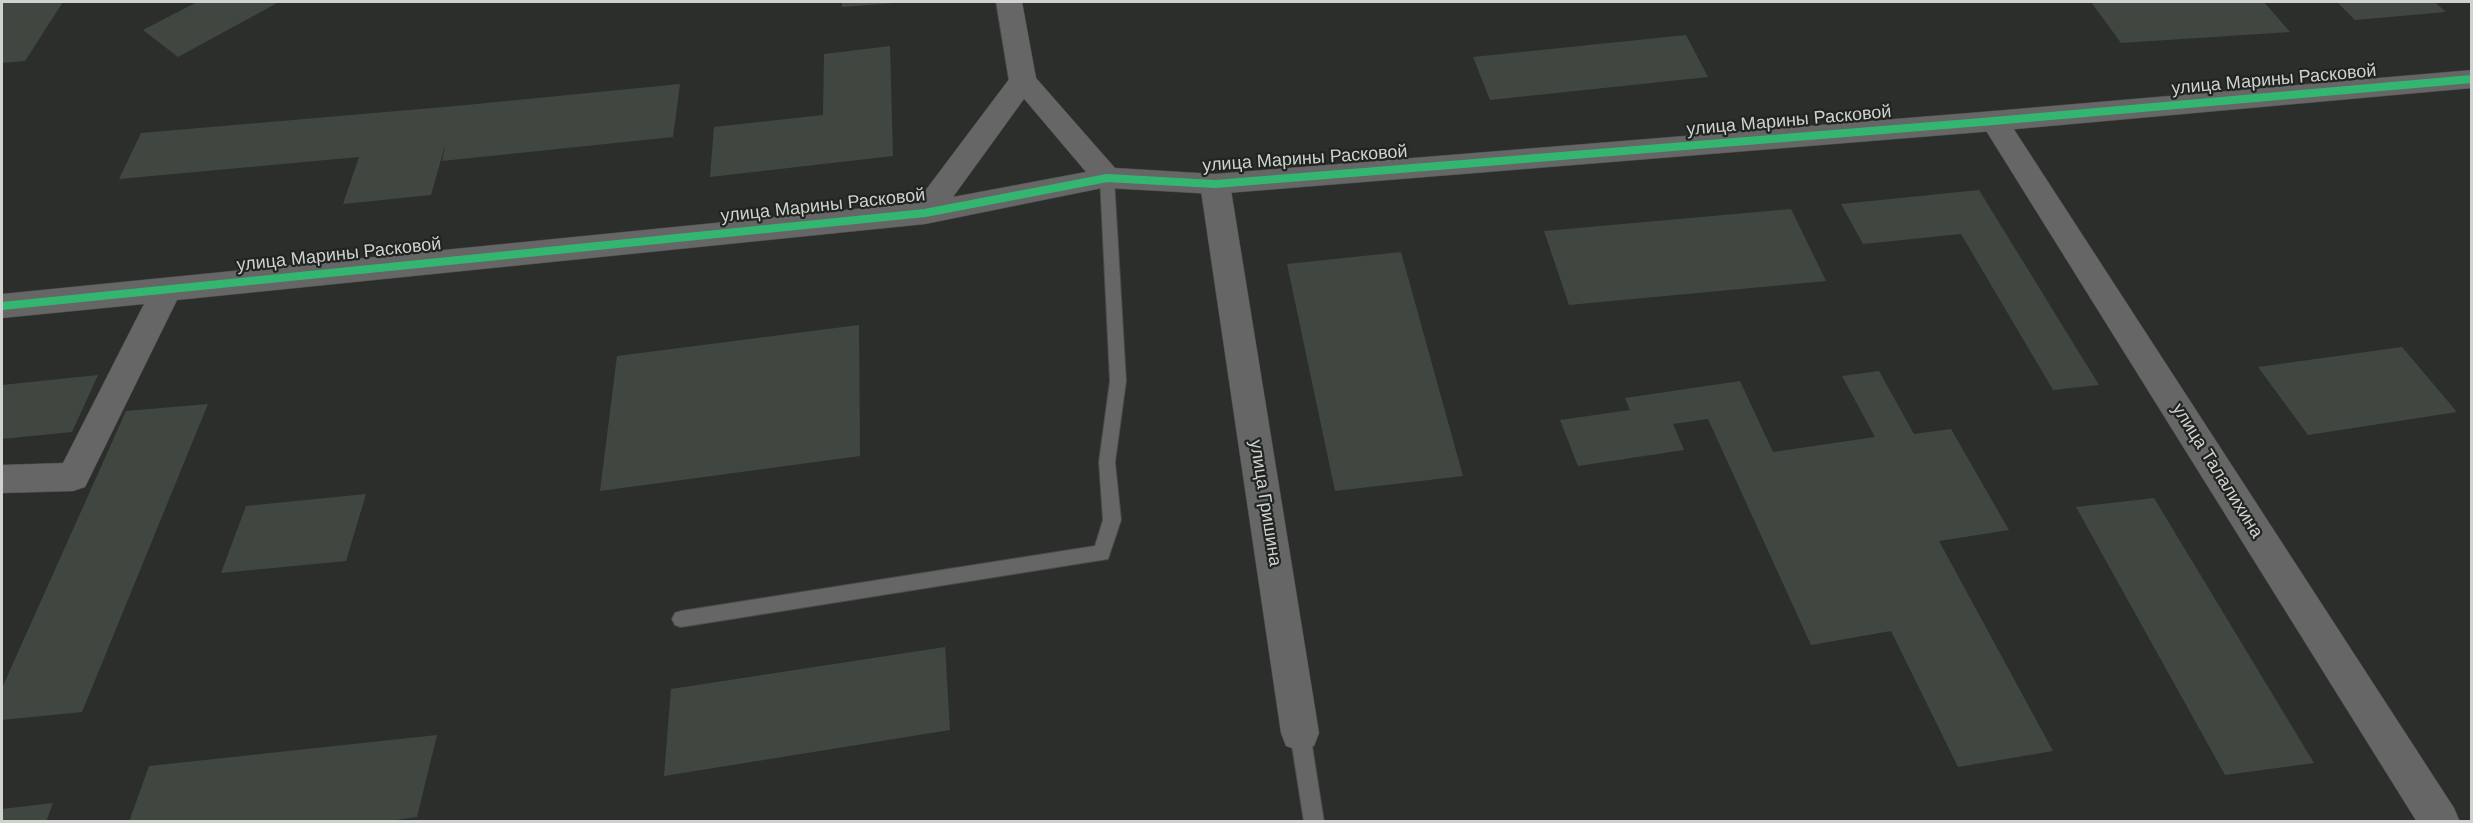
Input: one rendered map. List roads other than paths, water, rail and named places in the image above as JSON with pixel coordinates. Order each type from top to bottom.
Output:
[{"type":"street","points":[[1009,2],[1023,81],[1107,178]]},
{"type":"street","name":"улица Марины Расковой","points":[[2,306],[925,213],[1107,178],[1215,184],[2472,80]]},
{"type":"street","name":"улица Марины Расковой","points":[[925,213],[1023,81]]},
{"type":"street","name":"улица Талалихина","points":[[1994,121],[2440,822]]},
{"type":"street","name":"улица Гришина","points":[[1215,184],[1300,733]]},
{"type":"street","points":[[4,484],[73,477],[167,289]]},
{"type":"lane","points":[[681,619],[1102,553],[1112,520],[1107,462],[1118,381],[1107,178]]},
{"type":"lane","name":"улица Гришина","points":[[1300,733],[1314,822]]}]
